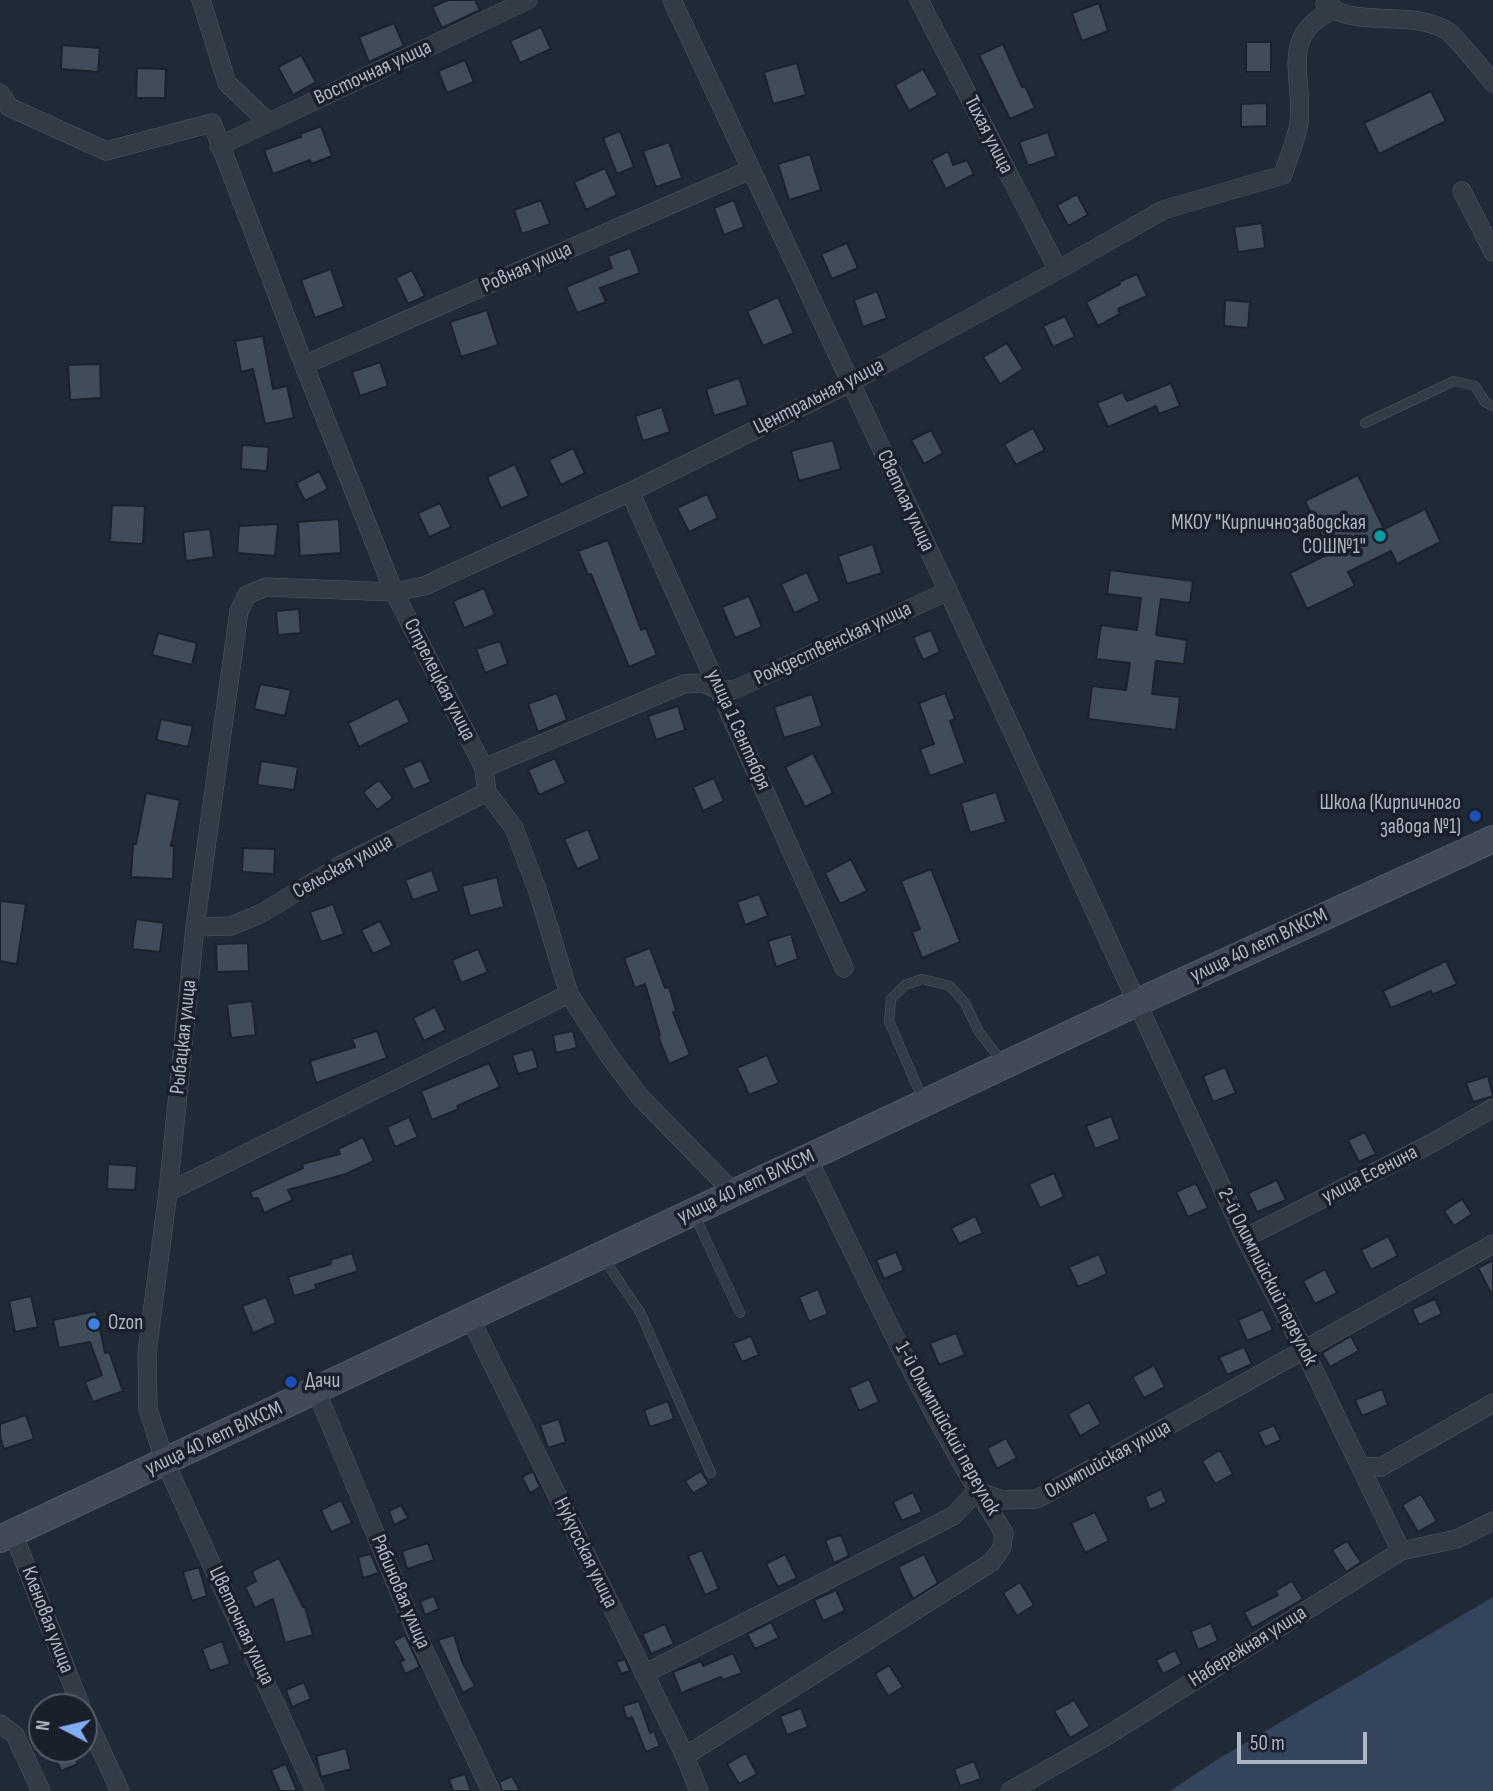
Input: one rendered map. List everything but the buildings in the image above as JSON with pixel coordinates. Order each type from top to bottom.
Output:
[{"type":"street","points":[[201,0],[227,83],[268,122]]},
{"type":"street","name":"Восточная улица","points":[[219,146],[527,0]]},
{"type":"street","name":"Светлая улица","points":[[672,0],[948,591],[1136,1003]]},
{"type":"street","name":"Тихая улица","points":[[919,0],[1058,270]]},
{"type":"street","points":[[1327,3],[1368,17],[1411,19],[1447,30],[1493,83]]},
{"type":"street","name":"Центральная улица","points":[[239,611],[247,595],[266,587],[394,592],[424,586],[630,492],[850,383],[1163,210],[1283,175],[1298,122],[1299,40],[1320,17],[1327,3]]},
{"type":"street","name":"Стрелецкая улица","points":[[0,93],[9,107],[106,151],[212,123],[394,592],[484,768],[487,792],[514,828],[538,892],[569,994],[640,1097],[734,1193]]},
{"type":"street","name":"Ровная улица","points":[[304,365],[750,170]]},
{"type":"street","points":[[1462,191],[1493,252]]},
{"type":"street","name":"улица 1 Сентября","points":[[630,492],[844,968]]},
{"type":"street","name":"Рождественская улица","points":[[484,768],[684,684],[702,683],[721,691],[736,689],[948,591]]},
{"type":"street","name":"Рыбацкая улица","points":[[165,1462],[148,1409],[147,1352],[168,1192],[195,927],[239,611]]},
{"type":"street","name":"Сельская улица","points":[[195,927],[231,926],[262,913],[339,866],[487,792]]},
{"type":"street","name":"улица 40 лет ВЛКСМ","points":[[6,1536],[1136,1003],[1493,839]]},
{"type":"street","points":[[168,1192],[569,994]]},
{"type":"street","name":"2-й Олимпийский переулок","points":[[1136,1003],[1245,1238],[1304,1350],[1401,1550]]},
{"type":"street","name":"улица Есенина","points":[[1245,1238],[1434,1142],[1493,1108]]},
{"type":"street","name":"1-й Олимпийский переулок","points":[[685,1756],[992,1562],[1002,1548],[1004,1533],[977,1491],[916,1377],[808,1159]]},
{"type":"street","name":"Олимпийская улица","points":[[977,1491],[1002,1500],[1037,1499],[1493,1244]]},
{"type":"street","name":"Нукусская улица","points":[[469,1316],[685,1756],[699,1791]]},
{"type":"street","name":"Рябиновая улица","points":[[316,1390],[417,1635],[491,1791]]},
{"type":"street","points":[[1360,1466],[1381,1467],[1493,1403]]},
{"type":"street","name":"Цветочная улица","points":[[165,1462],[315,1791]]},
{"type":"street","points":[[643,1674],[953,1516],[977,1491]]},
{"type":"street","name":"Набережная улица","points":[[1010,1791],[1105,1737],[1401,1550],[1457,1539],[1493,1521]]},
{"type":"street","name":"Кленовая улица","points":[[6,1536],[75,1693]]},
{"type":"street","points":[[0,1724],[15,1735],[41,1791]]},
{"type":"street","points":[[98,1743],[120,1791]]},
{"type":"lane","points":[[1365,423],[1454,381],[1475,386],[1485,402],[1493,406]]},
{"type":"lane","points":[[925,1103],[890,1021],[891,999],[905,985],[922,979],[950,986],[965,1003],[979,1032],[1005,1065]]},
{"type":"lane","points":[[693,1212],[740,1313]]},
{"type":"lane","points":[[601,1255],[640,1312],[711,1473]]},
{"type":"water","points":[[1493,1597],[1493,1791],[1170,1791],[1218,1759]]},
{"type":"place","name":"МКОУ \"Кирпичнозаводская СОШ№1\"","points":[[1380,536]]},
{"type":"place","name":"Школа (Кирпичного завода №1)","points":[[1475,816]]},
{"type":"place","name":"Ozon","points":[[94,1324]]},
{"type":"place","name":"Дачи","points":[[291,1382]]}]
